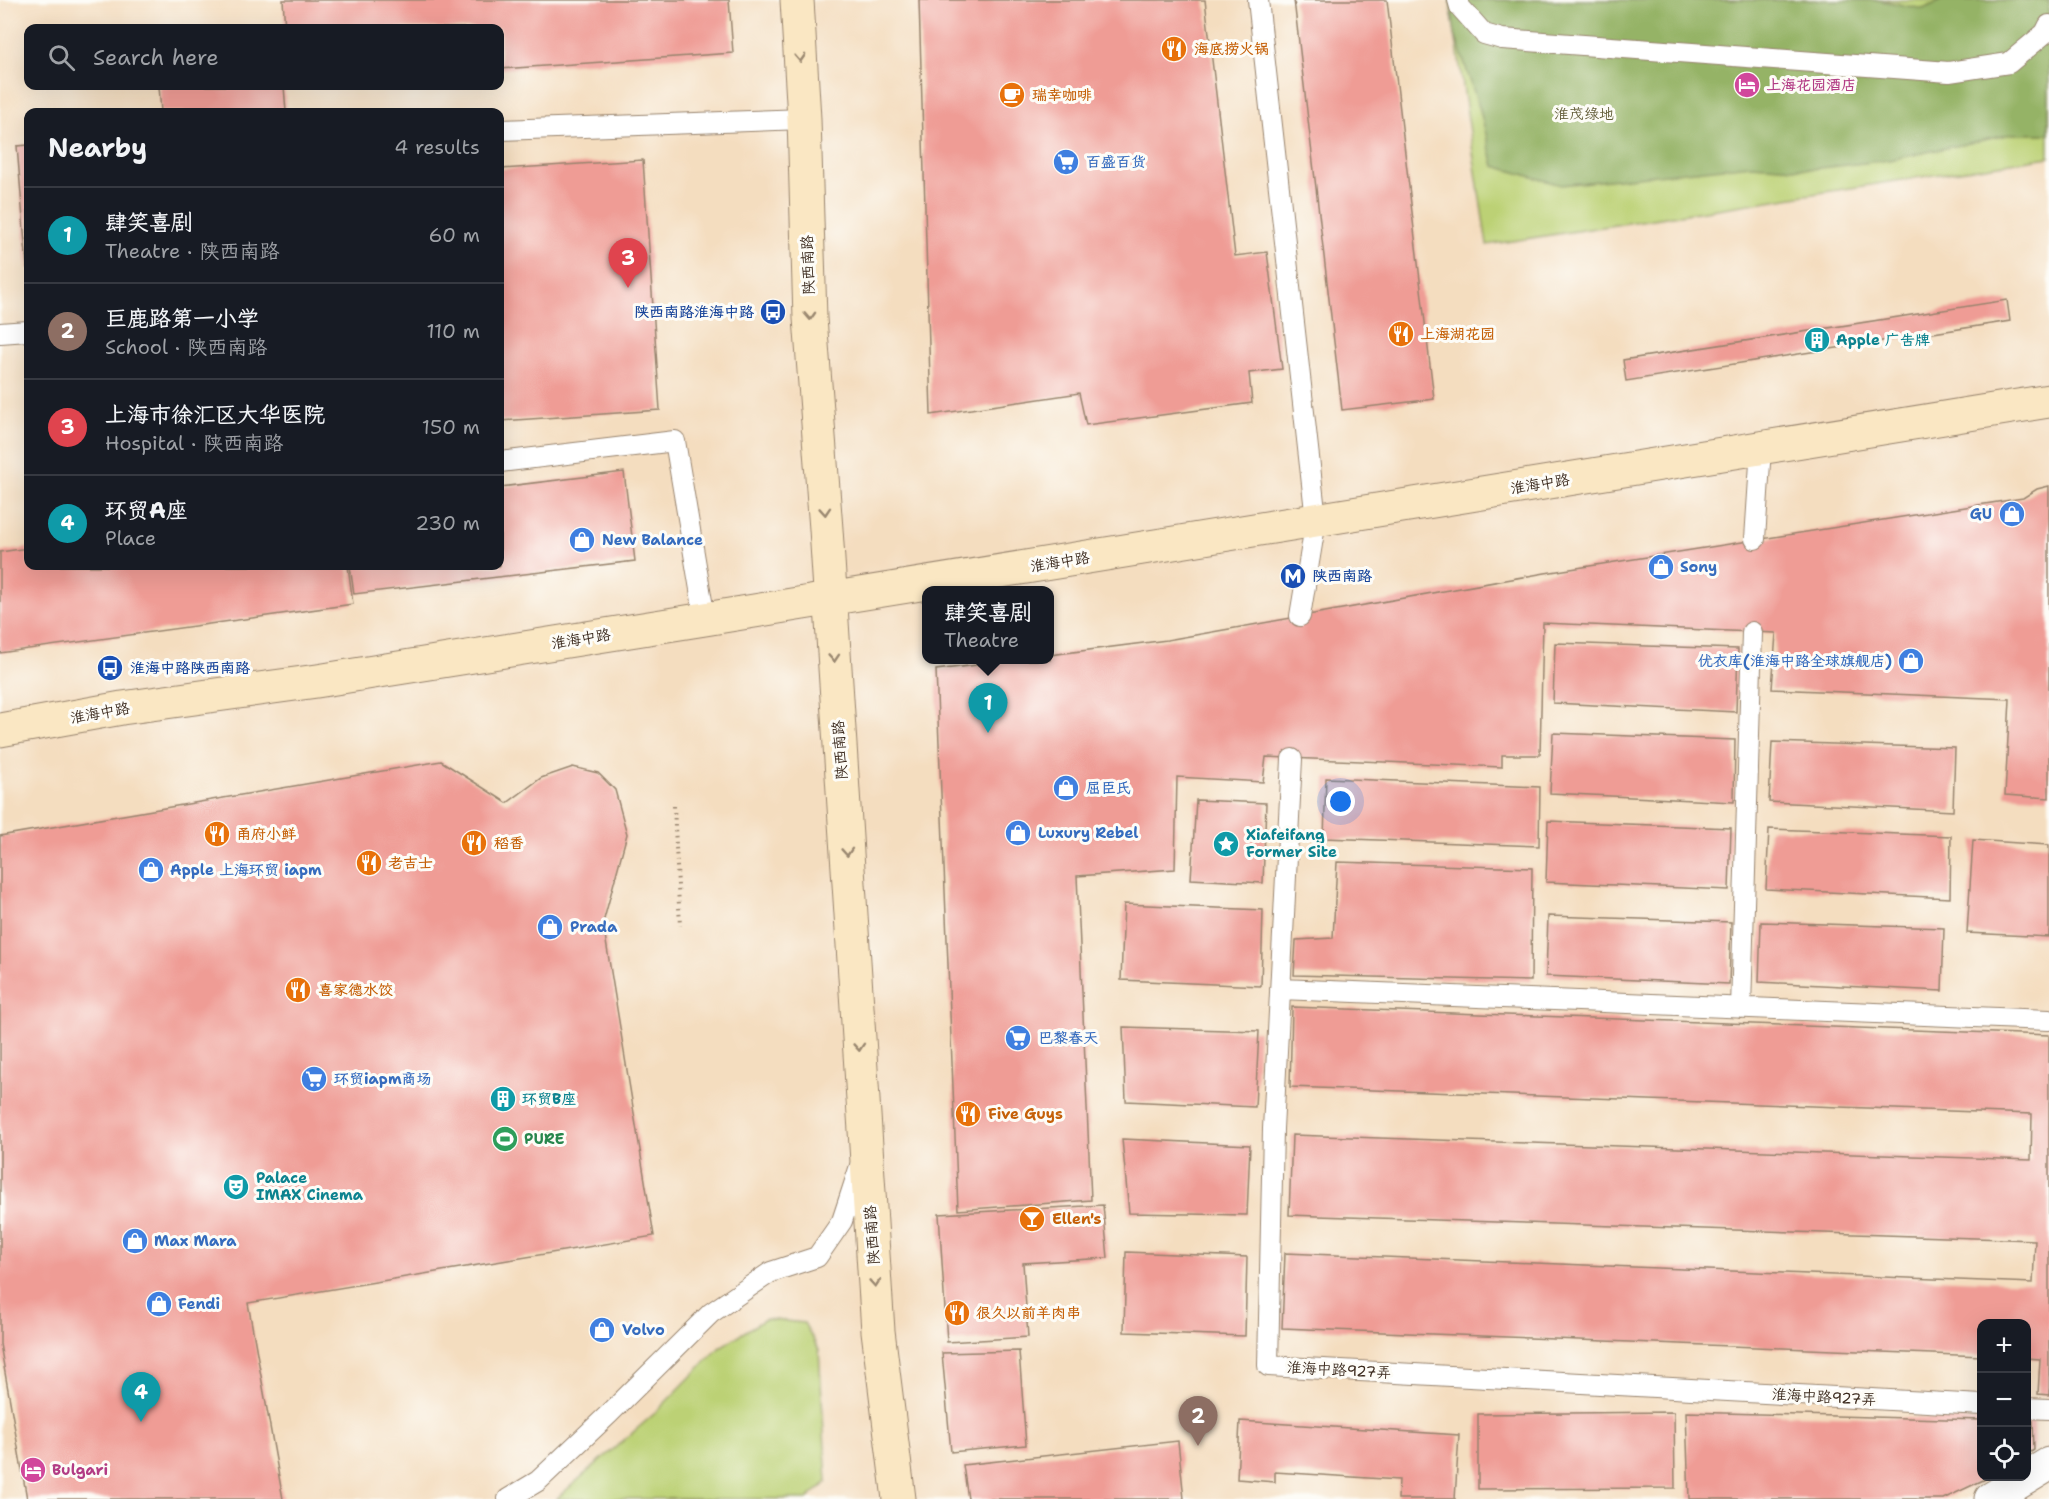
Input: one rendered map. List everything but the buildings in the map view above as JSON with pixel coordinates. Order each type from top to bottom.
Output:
[{"type":"main road","name":"陕西南路","points":[[797,0],[804,119],[810,318],[831,599],[878,1331],[899,1499]]},
{"type":"main road","name":"淮海中路","points":[[0,730],[122,708],[317,681],[705,620],[2049,401]]},
{"type":"street","points":[[1991,1499],[2049,1464]]},
{"type":"lane","points":[[1258,0],[1316,520],[1300,616]]},
{"type":"lane","points":[[1458,0],[1460,7],[1484,34],[1502,39],[1948,72],[2009,63],[2045,33],[2049,24]]},
{"type":"lane","points":[[504,130],[804,119]]},
{"type":"lane","points":[[0,333],[24,331]]},
{"type":"lane","points":[[504,462],[675,441],[705,620]]},
{"type":"lane","points":[[1755,539],[1761,448]]},
{"type":"lane","points":[[1741,1008],[1752,632]]},
{"type":"lane","name":"淮海中路927弄","points":[[1292,759],[1270,1230],[1268,1366],[1977,1406]]},
{"type":"lane","points":[[1280,989],[2049,1020]]},
{"type":"lane","points":[[508,1499],[538,1481],[711,1313],[771,1272],[817,1257],[842,1221],[866,1146]]},
{"type":"lane","points":[[2031,1408],[2049,1409]]},
{"type":"path","points":[[674,806],[680,926]]},
{"type":"green space","name":"淮茂绿地","points":[[1450,0],[2049,0],[2049,157],[1487,245]]},
{"type":"green space","name":"淮茂绿地","points":[[1450,0],[1878,0],[1923,9],[1942,0],[2049,0],[2049,134],[2012,134],[1889,160],[1812,169],[1751,165],[1561,185],[1494,166],[1480,110],[1455,35]]},
{"type":"green space","points":[[765,1319],[804,1323],[819,1350],[827,1482],[807,1499],[556,1499],[654,1414],[720,1347]]},
{"type":"place","name":"海底捞火锅","points":[[1174,49]]},
{"type":"place","name":"上海花园酒店","points":[[1747,85]]},
{"type":"place","name":"瑞幸咖啡","points":[[1012,95]]},
{"type":"place","name":"百盛百货","points":[[1066,162]]},
{"type":"place","name":"上海市徐汇区大华医院","points":[[628,288]]},
{"type":"place","name":"陕西南路淮海中路","points":[[773,312]]},
{"type":"place","name":"上海湖花园","points":[[1401,334]]},
{"type":"place","name":"Apple 广告牌","points":[[1817,340]]},
{"type":"place","name":"GU","points":[[2012,514]]},
{"type":"place","name":"New Balance","points":[[582,540]]},
{"type":"place","name":"Sony","points":[[1661,567]]},
{"type":"place","name":"陕西南路","points":[[1293,576]]},
{"type":"place","name":"优衣库(淮海中路全球旗舰店)","points":[[1911,661]]},
{"type":"place","name":"淮海中路陕西南路","points":[[110,668]]},
{"type":"place","name":"肆笑喜剧","points":[[988,733]]},
{"type":"place","name":"屈臣氏","points":[[1066,788]]},
{"type":"place","name":"Luxury Rebel","points":[[1018,833]]},
{"type":"place","name":"甬府小鲜","points":[[217,834]]},
{"type":"place","name":"稻香","points":[[474,843]]},
{"type":"place","name":"Xiafeifang Former Site","points":[[1226,844]]},
{"type":"place","name":"老吉士","points":[[369,863]]},
{"type":"place","name":"Apple 上海环贸 iapm","points":[[151,870]]},
{"type":"place","name":"Prada","points":[[550,927]]},
{"type":"place","name":"喜家德水饺","points":[[298,990]]},
{"type":"place","name":"巴黎春天","points":[[1018,1038]]},
{"type":"place","name":"环贸iapm商场","points":[[314,1079]]},
{"type":"place","name":"环贸B座","points":[[503,1099]]},
{"type":"place","name":"Five Guys","points":[[968,1114]]},
{"type":"place","name":"PURE","points":[[505,1139]]},
{"type":"place","name":"Palace IMAX Cinema","points":[[236,1187]]},
{"type":"place","name":"Ellen's","points":[[1032,1219]]},
{"type":"place","name":"Max Mara","points":[[135,1241]]},
{"type":"place","name":"Fendi","points":[[159,1304]]},
{"type":"place","name":"很久以前羊肉串","points":[[957,1313]]},
{"type":"place","name":"Volvo","points":[[602,1330]]},
{"type":"place","name":"环贸A座","points":[[141,1422]]},
{"type":"place","name":"巨鹿路第一小学","points":[[1198,1446]]},
{"type":"place","name":"Bulgari","points":[[33,1470]]}]
